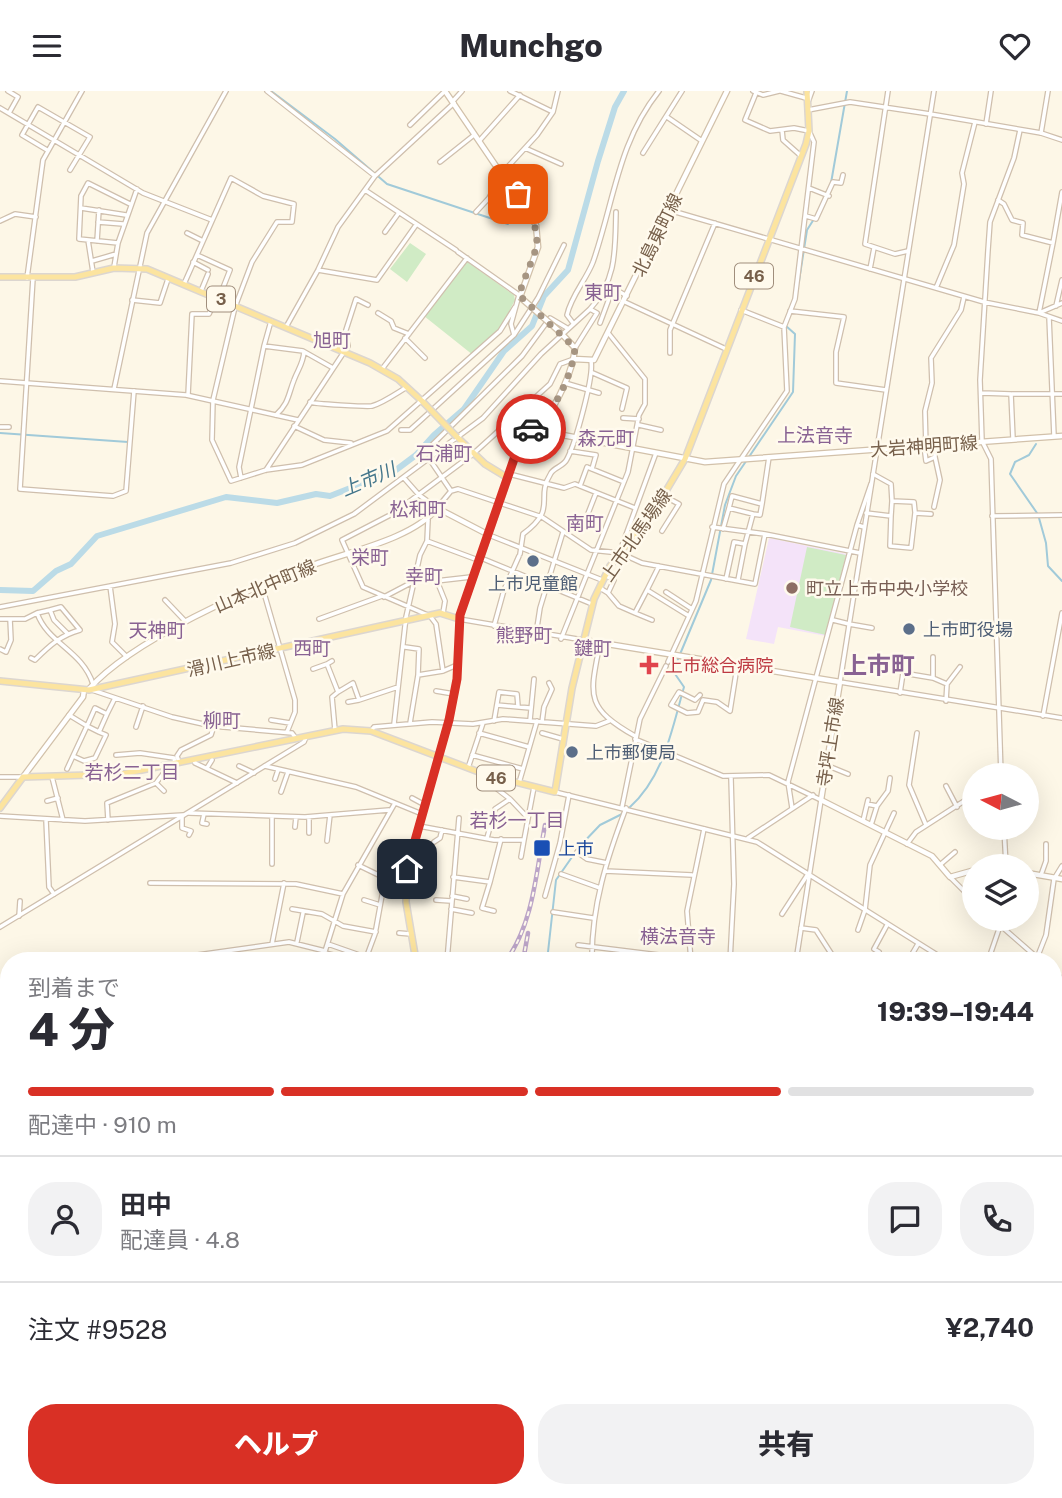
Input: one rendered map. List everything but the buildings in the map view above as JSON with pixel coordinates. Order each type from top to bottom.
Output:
[{"type":"main road","points":[[414,952],[406,885],[422,814],[449,723],[457,665],[459,619],[471,577],[501,503],[520,440],[526,430],[538,430],[565,383],[575,348],[520,296],[538,247],[538,231],[503,172],[445,91]]},
{"type":"main road","name":"北島東町線","points":[[592,361],[625,302],[727,91]]},
{"type":"main road","name":"上市北馬場線","points":[[555,792],[583,640],[598,587],[620,553],[628,547],[664,496],[685,459],[801,156],[809,131],[807,97]]},
{"type":"main road","name":"3","points":[[0,277],[94,274],[114,268],[138,267],[169,277],[382,369],[407,386],[473,454],[509,476]]},
{"type":"main road","points":[[574,359],[592,361]]},
{"type":"main road","name":"大岩神明町線","points":[[538,430],[705,462],[1062,436]]},
{"type":"main road","points":[[438,509],[489,535]]},
{"type":"main road","name":"山本北中町線","points":[[23,777],[87,690],[103,674],[127,657],[186,623],[262,586],[428,520],[438,509]]},
{"type":"main road","points":[[443,613],[459,619]]},
{"type":"main road","name":"滑川上市線","points":[[0,681],[87,690],[443,613]]},
{"type":"main road","name":"寺坪上市線","points":[[583,640],[840,682],[821,800],[907,843],[941,864],[950,877]]},
{"type":"main road","name":"46","points":[[23,777],[122,774],[306,734],[335,730],[371,731],[490,776],[555,792]]},
{"type":"main road","points":[[0,808],[23,777]]},
{"type":"main road","points":[[950,877],[962,874]]},
{"type":"main road","points":[[1041,875],[1062,879]]},
{"type":"street","points":[[8,91],[18,97],[9,113]]},
{"type":"street","points":[[82,91],[47,150],[36,217],[30,278],[20,489],[113,496],[126,491],[134,391]]},
{"type":"street","points":[[114,389],[147,233],[226,91]]},
{"type":"street","points":[[267,91],[376,176]]},
{"type":"street","points":[[274,96],[280,91]]},
{"type":"street","points":[[410,125],[445,91]]},
{"type":"street","points":[[286,327],[338,227],[365,190],[462,91]]},
{"type":"street","points":[[510,91],[552,112]]},
{"type":"street","points":[[475,212],[489,198],[503,172],[552,112],[558,91]]},
{"type":"street","points":[[573,323],[568,315],[569,306],[593,261],[628,139],[659,91]]},
{"type":"street","points":[[643,153],[682,91]]},
{"type":"street","points":[[592,952],[593,918],[624,808],[635,738],[645,704],[672,656],[692,609],[724,484],[787,390],[784,327],[795,299],[814,142],[809,131],[770,131],[745,120],[754,92],[767,95],[780,91],[807,97],[812,91]]},
{"type":"street","points":[[888,91],[865,244],[895,254],[908,251]]},
{"type":"street","points":[[933,91],[840,682],[998,710],[1062,717]]},
{"type":"street","points":[[986,124],[991,91]]},
{"type":"street","points":[[1041,133],[1048,91]]},
{"type":"street","points":[[480,140],[520,95]]},
{"type":"street","points":[[808,110],[850,101],[1041,133],[1062,140]]},
{"type":"street","points":[[47,150],[22,135],[38,107],[90,137],[70,170]]},
{"type":"street","points":[[0,108],[137,189],[212,220]]},
{"type":"street","points":[[667,117],[702,141]]},
{"type":"street","points":[[936,288],[954,245],[964,184],[962,173],[975,123]]},
{"type":"street","points":[[782,130],[783,140],[801,156]]},
{"type":"street","points":[[1000,763],[991,459],[982,441],[980,360],[990,222],[1014,158],[1020,130]]},
{"type":"street","points":[[440,162],[476,134]]},
{"type":"street","points":[[525,148],[561,164]]},
{"type":"street","points":[[806,216],[817,219],[833,182],[841,183],[843,175]]},
{"type":"street","points":[[184,283],[231,178],[263,196],[294,204],[292,222],[277,222],[263,241],[236,305],[213,400],[212,440],[231,481],[266,470],[302,465],[399,423],[500,331],[520,296],[429,230],[416,226],[365,190]]},
{"type":"street","points":[[118,243],[79,239],[81,196],[88,183],[130,204]]},
{"type":"street","points":[[809,188],[829,196]]},
{"type":"street","points":[[114,268],[123,224],[137,189]]},
{"type":"street","points":[[1039,313],[1062,192]]},
{"type":"street","points":[[997,200],[1004,204],[1012,220],[1023,223],[1022,235],[1053,243]]},
{"type":"street","points":[[80,208],[126,215]]},
{"type":"street","points":[[669,210],[965,297],[1039,313],[1062,321]]},
{"type":"street","points":[[97,241],[99,211]]},
{"type":"street","points":[[600,323],[615,267],[616,212]]},
{"type":"street","points":[[0,221],[15,214],[36,217]]},
{"type":"street","points":[[385,232],[398,214]]},
{"type":"street","points":[[98,222],[123,224]]},
{"type":"street","points":[[670,353],[673,325],[715,223]]},
{"type":"street","points":[[318,270],[377,281],[416,226]]},
{"type":"street","points":[[187,233],[203,241]]},
{"type":"street","points":[[89,240],[94,274]]},
{"type":"street","points":[[401,430],[410,430],[421,421],[514,335],[538,298],[564,245]]},
{"type":"street","points":[[870,269],[874,248]]},
{"type":"street","points":[[92,261],[116,254]]},
{"type":"street","points":[[188,395],[192,314],[209,314],[230,270],[197,255]]},
{"type":"street","points":[[382,369],[467,258]]},
{"type":"street","points":[[193,262],[208,272],[201,291]]},
{"type":"street","points":[[132,300],[160,303],[169,277]]},
{"type":"street","points":[[1056,306],[1062,279]]},
{"type":"street","points":[[610,288],[627,296]]},
{"type":"street","points":[[0,607],[231,563],[295,543],[363,508],[483,418],[561,333],[610,288]]},
{"type":"street","points":[[935,457],[926,461],[926,411],[932,383],[931,358],[961,310],[965,297]]},
{"type":"street","points":[[266,470],[348,346],[345,333],[356,299],[368,305]]},
{"type":"street","points":[[625,302],[726,349]]},
{"type":"street","points":[[1039,313],[1062,303]]},
{"type":"street","points":[[514,335],[511,324],[515,307]]},
{"type":"street","points":[[575,348],[597,313],[590,309]]},
{"type":"street","points":[[741,310],[784,327]]},
{"type":"street","points":[[790,311],[844,317],[836,352],[836,383],[886,390]]},
{"type":"street","points":[[378,313],[391,320],[394,328],[409,334]]},
{"type":"street","points":[[1049,317],[1054,436]]},
{"type":"street","points":[[428,449],[522,356],[550,318],[567,328]]},
{"type":"street","points":[[241,478],[239,467],[271,321]]},
{"type":"street","points":[[561,639],[575,598],[582,592],[624,482],[645,404],[645,379],[609,334]]},
{"type":"street","points":[[405,338],[425,358]]},
{"type":"street","points":[[264,346],[304,352],[333,368]]},
{"type":"street","points":[[276,415],[290,397],[294,380],[303,364],[304,352]]},
{"type":"street","points":[[443,671],[436,624],[430,617],[363,587],[342,540],[345,536],[394,513],[473,454],[550,384],[560,364],[567,359],[574,359]]},
{"type":"street","points":[[494,626],[520,553],[523,534],[542,517],[552,471],[565,463],[570,451],[585,406],[586,389],[593,373],[592,361]]},
{"type":"street","points":[[593,373],[627,388],[622,409]]},
{"type":"street","points":[[0,381],[188,395],[298,420]]},
{"type":"street","points":[[565,383],[599,393]]},
{"type":"street","points":[[310,402],[318,406],[350,403],[372,406],[407,386]]},
{"type":"street","points":[[982,393],[1062,394]]},
{"type":"street","points":[[1012,394],[1013,439]]},
{"type":"street","points":[[623,418],[639,419]]},
{"type":"street","points":[[639,425],[661,430]]},
{"type":"street","points":[[294,426],[324,440],[358,442]]},
{"type":"street","points":[[0,427],[9,427]]},
{"type":"street","points":[[520,440],[532,442],[538,430]]},
{"type":"street","points":[[934,445],[940,480],[934,507]]},
{"type":"street","points":[[570,451],[596,455],[592,469]]},
{"type":"street","points":[[620,553],[657,452]]},
{"type":"street","points":[[729,508],[760,515],[769,457]]},
{"type":"street","points":[[430,460],[450,491]]},
{"type":"street","points":[[580,486],[587,467],[624,482]]},
{"type":"street","points":[[873,474],[891,484],[890,546],[911,548],[914,502],[892,501]]},
{"type":"street","points":[[509,476],[564,488],[575,484],[635,508]]},
{"type":"street","points":[[404,478],[419,495],[438,509],[450,491],[458,489],[542,517],[583,546],[612,554],[620,553],[659,566],[755,584],[765,534]]},
{"type":"street","points":[[792,808],[788,782],[857,525],[871,485]]},
{"type":"street","points":[[582,529],[596,493]]},
{"type":"street","points":[[662,531],[679,504],[664,496]]},
{"type":"street","points":[[723,529],[732,496],[762,504]]},
{"type":"street","points":[[866,513],[891,516]]},
{"type":"street","points":[[915,513],[931,514]]},
{"type":"street","points":[[738,581],[753,514]]},
{"type":"street","points":[[992,516],[1062,515]]},
{"type":"street","points":[[394,725],[408,607],[427,541],[428,520]]},
{"type":"street","points":[[857,525],[864,527]]},
{"type":"street","points":[[712,527],[765,534],[860,553]]},
{"type":"street","points":[[536,635],[563,532]]},
{"type":"street","points":[[489,535],[520,553],[614,580],[608,593]]},
{"type":"street","points":[[427,541],[478,558],[592,604]]},
{"type":"street","points":[[726,579],[734,542],[745,544]]},
{"type":"street","points":[[635,613],[659,566]]},
{"type":"street","points":[[319,619],[383,596],[425,576],[437,581],[471,577]]},
{"type":"street","points":[[437,581],[445,601],[443,613]]},
{"type":"street","points":[[110,586],[115,624],[112,642],[127,657]]},
{"type":"street","points":[[262,586],[295,700],[286,732]]},
{"type":"street","points":[[598,587],[619,605],[652,620]]},
{"type":"street","points":[[646,590],[688,616]]},
{"type":"street","points":[[666,592],[692,609]]},
{"type":"street","points":[[165,600],[186,623]]},
{"type":"street","points":[[0,619],[25,619],[61,607],[76,622],[80,630],[67,633],[36,660],[30,658]]},
{"type":"street","points":[[50,610],[54,620],[67,633]]},
{"type":"street","points":[[37,613],[41,625],[85,665],[93,684],[87,690]]},
{"type":"street","points":[[1043,716],[1062,613]]},
{"type":"street","points":[[0,649],[6,652],[11,640],[10,619]]},
{"type":"street","points":[[459,619],[536,635],[583,640]]},
{"type":"street","points":[[833,620],[872,628]]},
{"type":"street","points":[[600,642],[591,688],[609,721],[635,738],[732,778],[760,774],[788,782],[821,800],[797,952]]},
{"type":"street","points":[[404,647],[419,649],[418,675],[410,723]]},
{"type":"street","points":[[933,657],[933,678]]},
{"type":"street","points":[[313,669],[329,663],[338,692]]},
{"type":"street","points":[[418,675],[443,671],[457,665]]},
{"type":"street","points":[[699,695],[695,701],[679,692],[671,705],[687,713],[698,712],[703,700],[716,702],[730,711],[737,667]]},
{"type":"street","points":[[946,701],[947,684],[960,667]]},
{"type":"street","points":[[900,693],[904,673],[933,678],[947,684]]},
{"type":"street","points":[[530,720],[534,679]]},
{"type":"street","points":[[335,730],[332,697],[353,683],[359,700]]},
{"type":"street","points":[[519,785],[529,747],[552,689],[549,683]]},
{"type":"street","points":[[348,702],[399,687]]},
{"type":"street","points":[[87,690],[214,726],[286,732],[295,737]]},
{"type":"street","points":[[436,691],[454,694]]},
{"type":"street","points":[[494,721],[499,692],[517,694],[518,706]]},
{"type":"street","points":[[99,732],[115,697]]},
{"type":"street","points":[[497,705],[531,708]]},
{"type":"street","points":[[136,727],[143,706]]},
{"type":"street","points":[[66,769],[95,708],[107,713]]},
{"type":"street","points":[[69,715],[106,735],[96,758],[85,761],[73,757]]},
{"type":"street","points":[[271,720],[290,723]]},
{"type":"street","points":[[371,731],[374,727],[410,723],[530,720],[596,726],[609,721]]},
{"type":"street","points":[[468,768],[483,723]]},
{"type":"street","points":[[177,763],[181,750],[211,735],[214,726]]},
{"type":"street","points":[[479,733],[529,747]]},
{"type":"street","points":[[542,733],[563,739]]},
{"type":"street","points":[[917,733],[909,785],[926,825]]},
{"type":"street","points":[[0,927],[304,742],[306,734]]},
{"type":"street","points":[[116,755],[155,754],[174,758],[177,763]]},
{"type":"street","points":[[472,755],[523,769]]},
{"type":"street","points":[[194,759],[195,763],[237,783]]},
{"type":"street","points":[[207,768],[212,760]]},
{"type":"street","points":[[108,820],[107,803],[156,783],[166,770],[165,765]]},
{"type":"street","points":[[826,765],[848,774]]},
{"type":"street","points":[[239,766],[254,773]]},
{"type":"street","points":[[265,766],[356,787],[422,814]]},
{"type":"street","points":[[275,779],[278,770]]},
{"type":"street","points":[[281,792],[288,772]]},
{"type":"street","points":[[490,776],[492,785],[528,818]]},
{"type":"street","points":[[0,777],[23,777]]},
{"type":"street","points":[[52,777],[63,820]]},
{"type":"street","points":[[730,952],[734,866],[730,834],[732,778]]},
{"type":"street","points":[[871,825],[877,806],[888,791],[890,778]]},
{"type":"street","points":[[156,783],[164,791]]},
{"type":"street","points":[[946,786],[957,807]]},
{"type":"street","points":[[521,857],[534,787]]},
{"type":"street","points":[[555,792],[748,838],[772,848],[887,925],[933,952]]},
{"type":"street","points":[[545,896],[560,843],[569,795]]},
{"type":"street","points":[[748,838],[813,795]]},
{"type":"street","points":[[47,801],[58,797]]},
{"type":"street","points":[[412,798],[425,805]]},
{"type":"street","points":[[487,838],[495,809],[510,799]]},
{"type":"street","points":[[863,821],[868,802],[877,806]]},
{"type":"street","points":[[218,952],[297,942],[325,952],[343,894],[395,803]]},
{"type":"street","points":[[907,843],[926,825],[962,803]]},
{"type":"street","points":[[0,815],[46,820],[108,820],[204,814],[309,817],[389,810]]},
{"type":"street","points":[[858,930],[865,910],[870,865],[894,813]]},
{"type":"street","points":[[204,814],[202,823],[207,824]]},
{"type":"street","points":[[185,815],[182,828],[191,831],[189,835]]},
{"type":"street","points":[[327,841],[330,815]]},
{"type":"street","points":[[272,816],[272,864]]},
{"type":"street","points":[[295,827],[296,817]]},
{"type":"street","points":[[309,817],[309,833]]},
{"type":"street","points":[[448,952],[459,818]]},
{"type":"street","points":[[46,820],[47,872],[49,887],[54,894]]},
{"type":"street","points":[[419,826],[487,838],[524,840]]},
{"type":"street","points":[[690,952],[687,911],[692,875],[704,827]]},
{"type":"street","points":[[434,842],[440,838],[442,830]]},
{"type":"street","points":[[494,911],[482,908],[501,839]]},
{"type":"street","points":[[1041,875],[1046,862],[1046,844]]},
{"type":"street","points":[[577,852],[587,859],[607,863]]},
{"type":"street","points":[[941,864],[955,852]]},
{"type":"street","points":[[358,865],[385,879],[406,885]]},
{"type":"street","points":[[1041,952],[1055,877],[1062,866]]},
{"type":"street","points":[[605,871],[692,875]]},
{"type":"street","points":[[782,914],[794,891],[810,872]]},
{"type":"street","points":[[561,874],[600,888]]},
{"type":"street","points":[[453,877],[489,883]]},
{"type":"street","points":[[950,877],[962,889]]},
{"type":"street","points":[[368,952],[376,932],[385,879]]},
{"type":"street","points":[[150,883],[284,883],[343,894]]},
{"type":"street","points":[[272,944],[284,883]]},
{"type":"street","points":[[436,900],[467,899]]},
{"type":"street","points":[[364,900],[380,905]]},
{"type":"street","points":[[19,915],[20,901]]},
{"type":"street","points":[[292,909],[303,913],[322,914],[334,923],[376,932]]},
{"type":"street","points":[[451,909],[471,913]]},
{"type":"street","points":[[553,912],[593,918]]},
{"type":"street","points":[[297,942],[303,913]]},
{"type":"street","points":[[878,952],[874,949],[887,925]]},
{"type":"street","points":[[801,928],[816,930],[830,952]]},
{"type":"street","points":[[991,952],[998,931]]},
{"type":"street","points":[[1006,931],[1031,952]]},
{"type":"street","points":[[400,933],[411,934]]},
{"type":"street","points":[[328,944],[348,952]]},
{"type":"street","points":[[913,952],[918,944]]},
{"type":"street","points":[[578,945],[627,952]]},
{"type":"shaded area","points":[[769,538],[847,554],[826,636],[778,627],[774,644],[746,639]]},
{"type":"green space","points":[[410,243],[426,254],[407,282],[390,269]]},
{"type":"green space","points":[[466,261],[514,295],[515,300],[500,329],[473,355],[424,316]]},
{"type":"green space","points":[[807,547],[846,555],[826,635],[790,627]]},
{"type":"waterway","points":[[271,91],[335,139],[387,184],[508,224],[515,214]]},
{"type":"waterway","name":"上市川","points":[[0,590],[33,591],[56,571],[71,564],[97,536],[226,497],[277,503],[316,494],[330,496],[396,470],[416,455],[464,409],[504,351],[532,326],[544,296],[568,270],[598,161],[615,107],[624,91]]},
{"type":"waterway","points":[[831,183],[847,91]]},
{"type":"waterway","points":[[799,281],[807,230],[814,219]]},
{"type":"waterway","points":[[629,808],[651,782],[671,736],[684,687],[673,671],[711,580],[725,505],[736,476],[793,392],[795,334],[786,326]]},
{"type":"waterway","points":[[0,433],[128,442]]},
{"type":"waterway","points":[[1036,444],[1029,455],[1015,462],[1010,474],[1037,513]]},
{"type":"waterway","points":[[1039,518],[1046,543],[1048,566],[1062,581]]},
{"type":"waterway","points":[[548,952],[556,880],[579,847],[600,825],[622,814]]},
{"type":"railway","points":[[511,952],[528,913],[545,825]]},
{"type":"railway","points":[[525,952],[528,933]]},
{"type":"way so far","points":[[518,194],[536,225],[539,238],[519,295],[575,348],[574,359],[553,407],[538,430],[531,429]]},
{"type":"place","name":"上市児童館","points":[[533,561]]},
{"type":"place","name":"町立上市中央小学校","points":[[792,588]]},
{"type":"place","name":"上市町役場","points":[[909,629]]},
{"type":"place","name":"上市総合病院","points":[[649,665]]},
{"type":"place","name":"上市郵便局","points":[[572,752]]},
{"type":"place","name":"上市","points":[[542,848]]},
{"type":"district","name":"東町","points":[[603,292]]},
{"type":"district","name":"旭町","points":[[332,340]]},
{"type":"district","name":"上法音寺","points":[[815,435]]},
{"type":"district","name":"森元町","points":[[606,438]]},
{"type":"district","name":"石浦町","points":[[444,453]]},
{"type":"district","name":"松和町","points":[[418,509]]},
{"type":"district","name":"南町","points":[[585,523]]},
{"type":"district","name":"栄町","points":[[370,557]]},
{"type":"district","name":"幸町","points":[[424,576]]},
{"type":"district","name":"天神町","points":[[157,630]]},
{"type":"district","name":"熊野町","points":[[524,635]]},
{"type":"district","name":"西町","points":[[312,648]]},
{"type":"district","name":"鍵町","points":[[593,648]]},
{"type":"district","name":"上市町","points":[[879,665]]},
{"type":"district","name":"柳町","points":[[222,720]]},
{"type":"district","name":"若杉二丁目","points":[[132,772]]},
{"type":"district","name":"若杉一丁目","points":[[517,820]]},
{"type":"district","name":"横法音寺","points":[[678,936]]},
{"type":"route","points":[[407,869],[449,720],[457,679],[458,626],[465,595],[501,503],[523,433],[531,429]]}]
